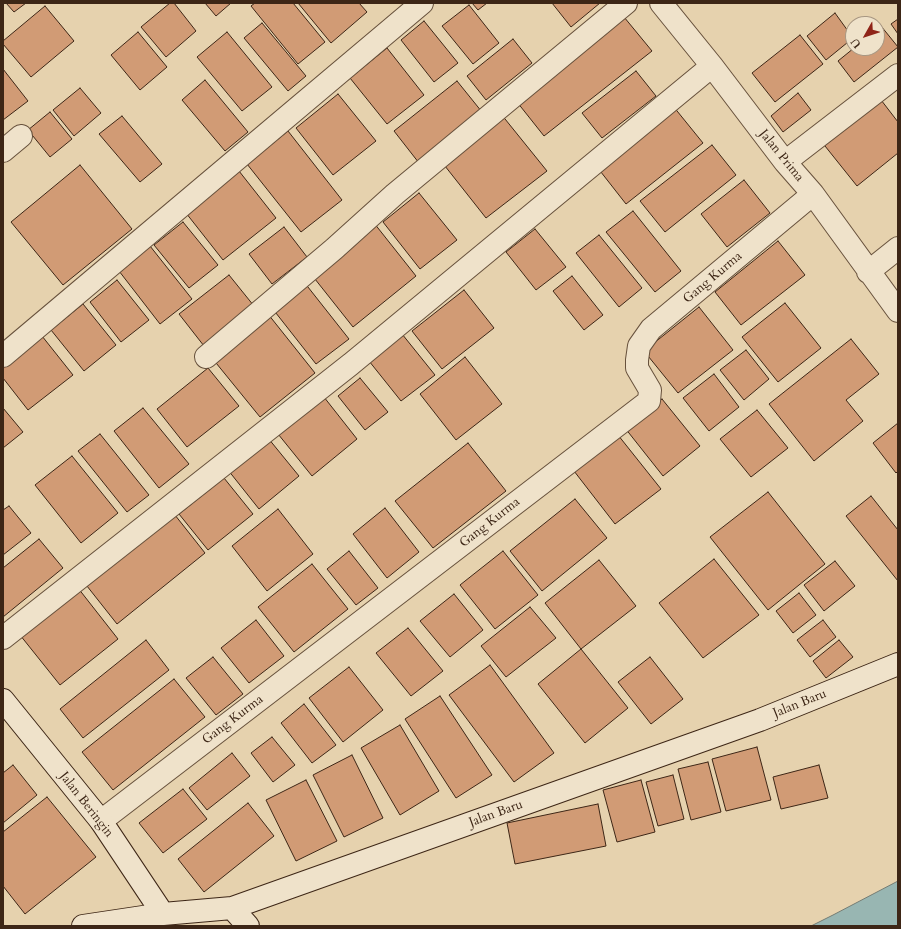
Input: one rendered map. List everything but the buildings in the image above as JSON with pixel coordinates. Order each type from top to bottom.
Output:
[{"type":"street","points":[[3,356],[422,3]]},
{"type":"street","points":[[206,357],[334,249],[395,194],[626,3]]},
{"type":"street","name":"Jalan Prima","points":[[661,3],[712,66],[785,162],[813,194],[868,272],[898,311]]},
{"type":"street","points":[[3,638],[351,364],[712,66]]},
{"type":"street","points":[[785,162],[898,75]]},
{"type":"street","points":[[3,151],[21,136]]},
{"type":"street","name":"Gang Kurma","points":[[100,821],[649,401],[650,390],[637,368],[636,360],[640,346],[651,329],[813,194]]},
{"type":"street","points":[[868,272],[898,248]]},
{"type":"street","name":"Jalan Baru","points":[[83,926],[163,914],[232,908],[760,720],[898,664]]},
{"type":"street","name":"Jalan Beringin","points":[[3,700],[100,821],[163,914]]},
{"type":"street","points":[[232,908],[248,926]]},
{"type":"water","points":[[898,881],[898,926],[811,926],[833,915]]}]
